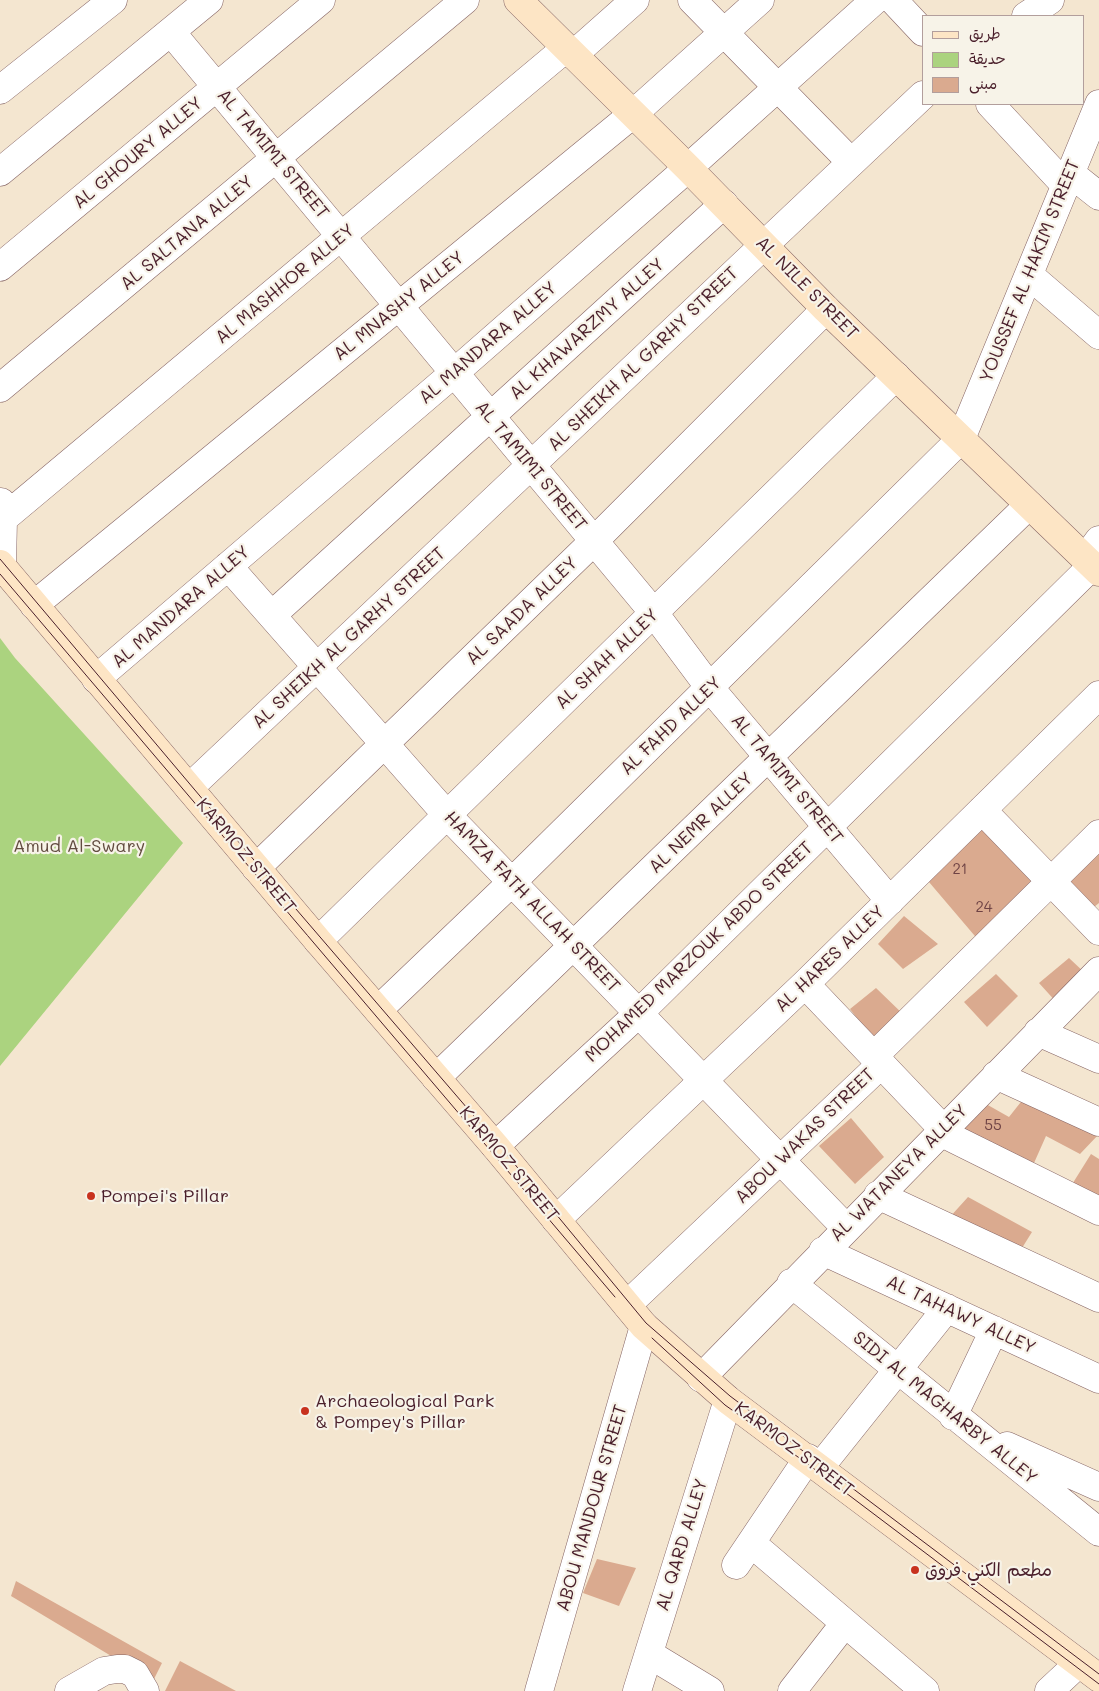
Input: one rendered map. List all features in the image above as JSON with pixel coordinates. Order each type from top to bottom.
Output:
[{"type":"main road","name":"AL NILE STREET","points":[[518,0],[724,204],[826,309],[1029,505],[1094,559]]},
{"type":"main road","name":"KARMOZ STREET","points":[[1,566],[318,941],[495,1146],[636,1316],[701,1378],[728,1400],[814,1463],[1089,1676]]},
{"type":"street","points":[[0,90],[113,0]]},
{"type":"street","points":[[0,172],[208,0]]},
{"type":"street","name":"AL GHOURY ALLEY","points":[[0,267],[321,0]]},
{"type":"street","name":"AL SALTANA ALLEY","points":[[0,388],[465,0]]},
{"type":"street","name":"AL MASHHOR ALLEY","points":[[2,508],[635,0]]},
{"type":"street","points":[[692,0],[851,162]]},
{"type":"street","name":"AL MNASHY ALLEY","points":[[34,605],[633,114],[760,0]]},
{"type":"street","name":"AL MANDARA ALLEY","points":[[96,679],[454,373],[688,168],[875,0]]},
{"type":"street","points":[[893,0],[922,31]]},
{"type":"street","name":"AL TAMIMI STREET","points":[[171,32],[654,614],[710,688],[890,901]]},
{"type":"street","name":"AL SHEIKH AL GARHY STREET","points":[[189,788],[922,96]]},
{"type":"street","name":"YOUSSEF AL HAKIM STREET","points":[[961,439],[1099,104]]},
{"type":"street","points":[[991,105],[1068,180],[1099,196]]},
{"type":"street","name":"AL KHAWARZMY ALLEY","points":[[272,615],[724,204]]},
{"type":"street","points":[[1029,275],[1099,335]]},
{"type":"street","name":"AL SAADA ALLEY","points":[[256,868],[594,542],[826,309]]},
{"type":"street","name":"AL SHAH ALLEY","points":[[318,941],[896,376]]},
{"type":"street","name":"AL FAHD ALLEY","points":[[378,1010],[512,882],[961,439]]},
{"type":"street","name":"AL NEMR ALLEY","points":[[436,1078],[1029,505]]},
{"type":"street","points":[[1,566],[2,508]]},
{"type":"street","name":"MOHAMED MARZOUK ABDO STREET","points":[[495,1146],[639,1013],[828,827],[1094,559]]},
{"type":"street","name":"HAMZA FATH ALLAH STREET","points":[[228,566],[447,815],[846,1228]]},
{"type":"street","name":"AL HARES ALLEY","points":[[556,1220],[806,984],[1099,695]]},
{"type":"street","points":[[982,810],[1099,931]]},
{"type":"street","name":"ABOU WAKAS STREET","points":[[636,1316],[781,1161],[875,1070],[881,1049],[1099,834]]},
{"type":"street","name":"AL WATANEYA ALLEY","points":[[701,1378],[823,1250],[1038,1032],[1089,996],[1099,970]]},
{"type":"street","points":[[806,984],[878,1060],[941,1131],[1099,1211]]},
{"type":"street","points":[[1038,1032],[1099,1059]]},
{"type":"street","points":[[996,1075],[1099,1122]]},
{"type":"street","points":[[878,1195],[1099,1298]]},
{"type":"street","name":"AL TAHAWY ALLEY","points":[[823,1250],[1099,1379]]},
{"type":"street","name":"SIDI AL MAGHARBY ALLEY","points":[[791,1283],[953,1416],[1099,1532]]},
{"type":"street","points":[[925,1691],[845,1623],[744,1554],[814,1463],[898,1370],[947,1308]]},
{"type":"street","name":"ABOU MANDOUR STREET","points":[[539,1691],[636,1316]]},
{"type":"street","points":[[953,1416],[994,1330]]},
{"type":"street","name":"AL QARD ALLEY","points":[[637,1691],[728,1400]]},
{"type":"street","points":[[994,1448],[1007,1446],[1013,1448],[1099,1487]]},
{"type":"street","points":[[792,1691],[845,1623]]},
{"type":"street","points":[[649,1654],[710,1691]]},
{"type":"street","points":[[69,1691],[104,1671],[125,1669],[135,1674],[145,1691]]},
{"type":"street","points":[[1049,1691],[1089,1676]]},
{"type":"green space","name":"Amud Al-Swary","points":[[0,638],[15,658],[183,843],[0,1066]]},
{"type":"building","points":[[982,820],[1040,881],[980,942],[923,875]]},
{"type":"building","points":[[1099,842],[1099,903],[1094,907],[1063,877]]},
{"type":"building","points":[[904,916],[938,944],[903,969],[878,944]]},
{"type":"building","points":[[1069,958],[1086,974],[1058,1004],[1039,983]]},
{"type":"building","points":[[996,974],[1018,996],[987,1027],[964,1002]]},
{"type":"building","points":[[876,988],[906,1017],[878,1045],[850,1009]]},
{"type":"building","points":[[1028,1093],[1099,1134],[1080,1154],[1046,1136],[1030,1172],[960,1133],[986,1104],[1009,1117]]},
{"type":"building","points":[[851,1118],[884,1157],[855,1184],[819,1146]]},
{"type":"building","points":[[1091,1154],[1099,1159],[1099,1204],[1071,1186]]},
{"type":"building","points":[[968,1197],[1032,1232],[1017,1256],[949,1218]]},
{"type":"building","points":[[597,1559],[636,1568],[619,1606],[583,1593]]},
{"type":"building","points":[[16,1581],[162,1663],[153,1681],[11,1596]]},
{"type":"building","points":[[180,1661],[236,1691],[165,1691]]},
{"type":"tram line","points":[[0,559],[259,866],[498,1144],[646,1323],[730,1396],[1099,1674]]},
{"type":"tram line","points":[[0,574],[615,1297]]},
{"type":"tram line","points":[[652,1338],[725,1405],[805,1462],[1099,1684]]},
{"type":"place","name":"Pompei's Pillar","points":[[91,1196]]},
{"type":"place","name":"Archaeological Park & Pompey's Pillar","points":[[305,1411]]},
{"type":"place","name":"مطعم الكني فروق","points":[[915,1570]]}]
